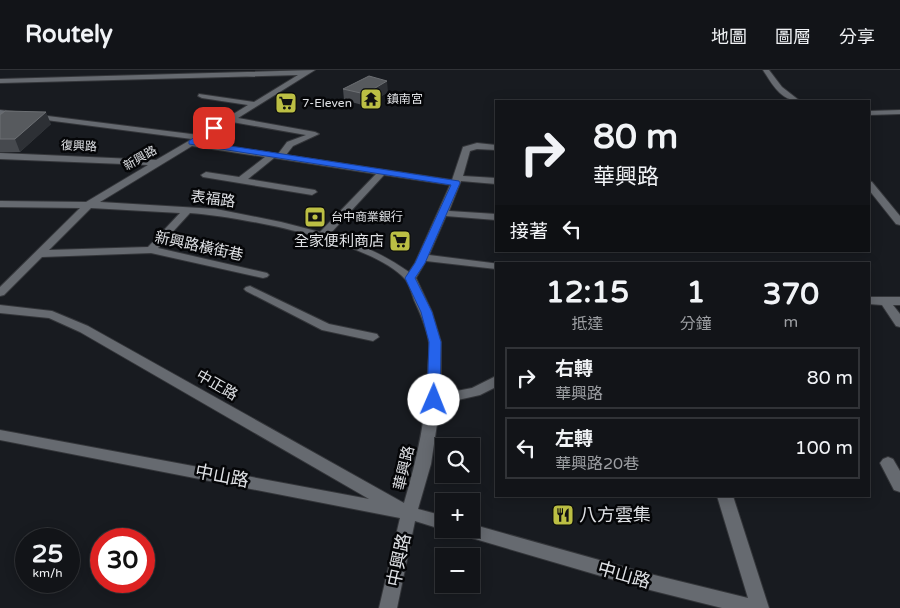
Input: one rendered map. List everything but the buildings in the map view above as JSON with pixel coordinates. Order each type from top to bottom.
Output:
[{"type":"street","points":[[766,70],[779,89],[795,100]]},
{"type":"street","points":[[0,81],[310,71]]},
{"type":"street","name":"新興路","points":[[0,293],[88,205],[310,71]]},
{"type":"street","points":[[202,96],[253,104]]},
{"type":"street","points":[[0,112],[195,140],[383,171],[457,180],[495,181]]},
{"type":"street","points":[[870,113],[900,112]]},
{"type":"street","points":[[228,119],[315,134],[290,144],[240,181]]},
{"type":"street","points":[[410,278],[422,258],[457,180],[466,149],[477,146],[495,147]]},
{"type":"street","name":"復興路","points":[[0,156],[158,163]]},
{"type":"street","points":[[322,236],[383,171]]},
{"type":"street","points":[[206,175],[312,192]]},
{"type":"street","points":[[870,185],[900,222]]},
{"type":"street","name":"表福路","points":[[0,204],[88,205],[216,212],[281,225],[354,245],[385,260],[410,278]]},
{"type":"street","points":[[151,250],[188,210]]},
{"type":"street","points":[[442,213],[495,217]]},
{"type":"street","name":"新興路橫街巷","points":[[39,254],[151,250],[263,275]]},
{"type":"street","points":[[422,258],[495,266]]},
{"type":"street","name":"華興路","points":[[409,512],[423,464],[434,400],[435,342],[426,312],[410,278]]},
{"type":"street","points":[[250,289],[326,327],[373,337]]},
{"type":"street","points":[[870,300],[900,300]]},
{"type":"street","points":[[885,300],[900,323]]},
{"type":"street","name":"中正路","points":[[0,309],[52,315],[84,329],[337,474],[409,512]]},
{"type":"street","points":[[475,392],[495,382]]},
{"type":"street","points":[[434,400],[475,392],[495,392]]},
{"type":"street","name":"中山路","points":[[0,435],[409,512],[435,520]]},
{"type":"street","points":[[888,463],[900,486]]},
{"type":"street","points":[[726,497],[760,608]]},
{"type":"street","name":"中興路","points":[[388,608],[409,512]]},
{"type":"street","name":"中山路","points":[[480,533],[713,602],[755,608]]},
{"type":"place","name":"鎮南宮","points":[[371,99]]},
{"type":"place","name":"7-Eleven","points":[[286,103]]},
{"type":"place","name":"台中商業銀行","points":[[315,217]]},
{"type":"place","name":"全家便利商店","points":[[400,241]]},
{"type":"place","name":"八方雲集","points":[[563,515]]},
{"type":"route","points":[[214,128],[191,143],[456,183],[420,263],[410,278],[426,312],[435,342],[434,400]]}]
